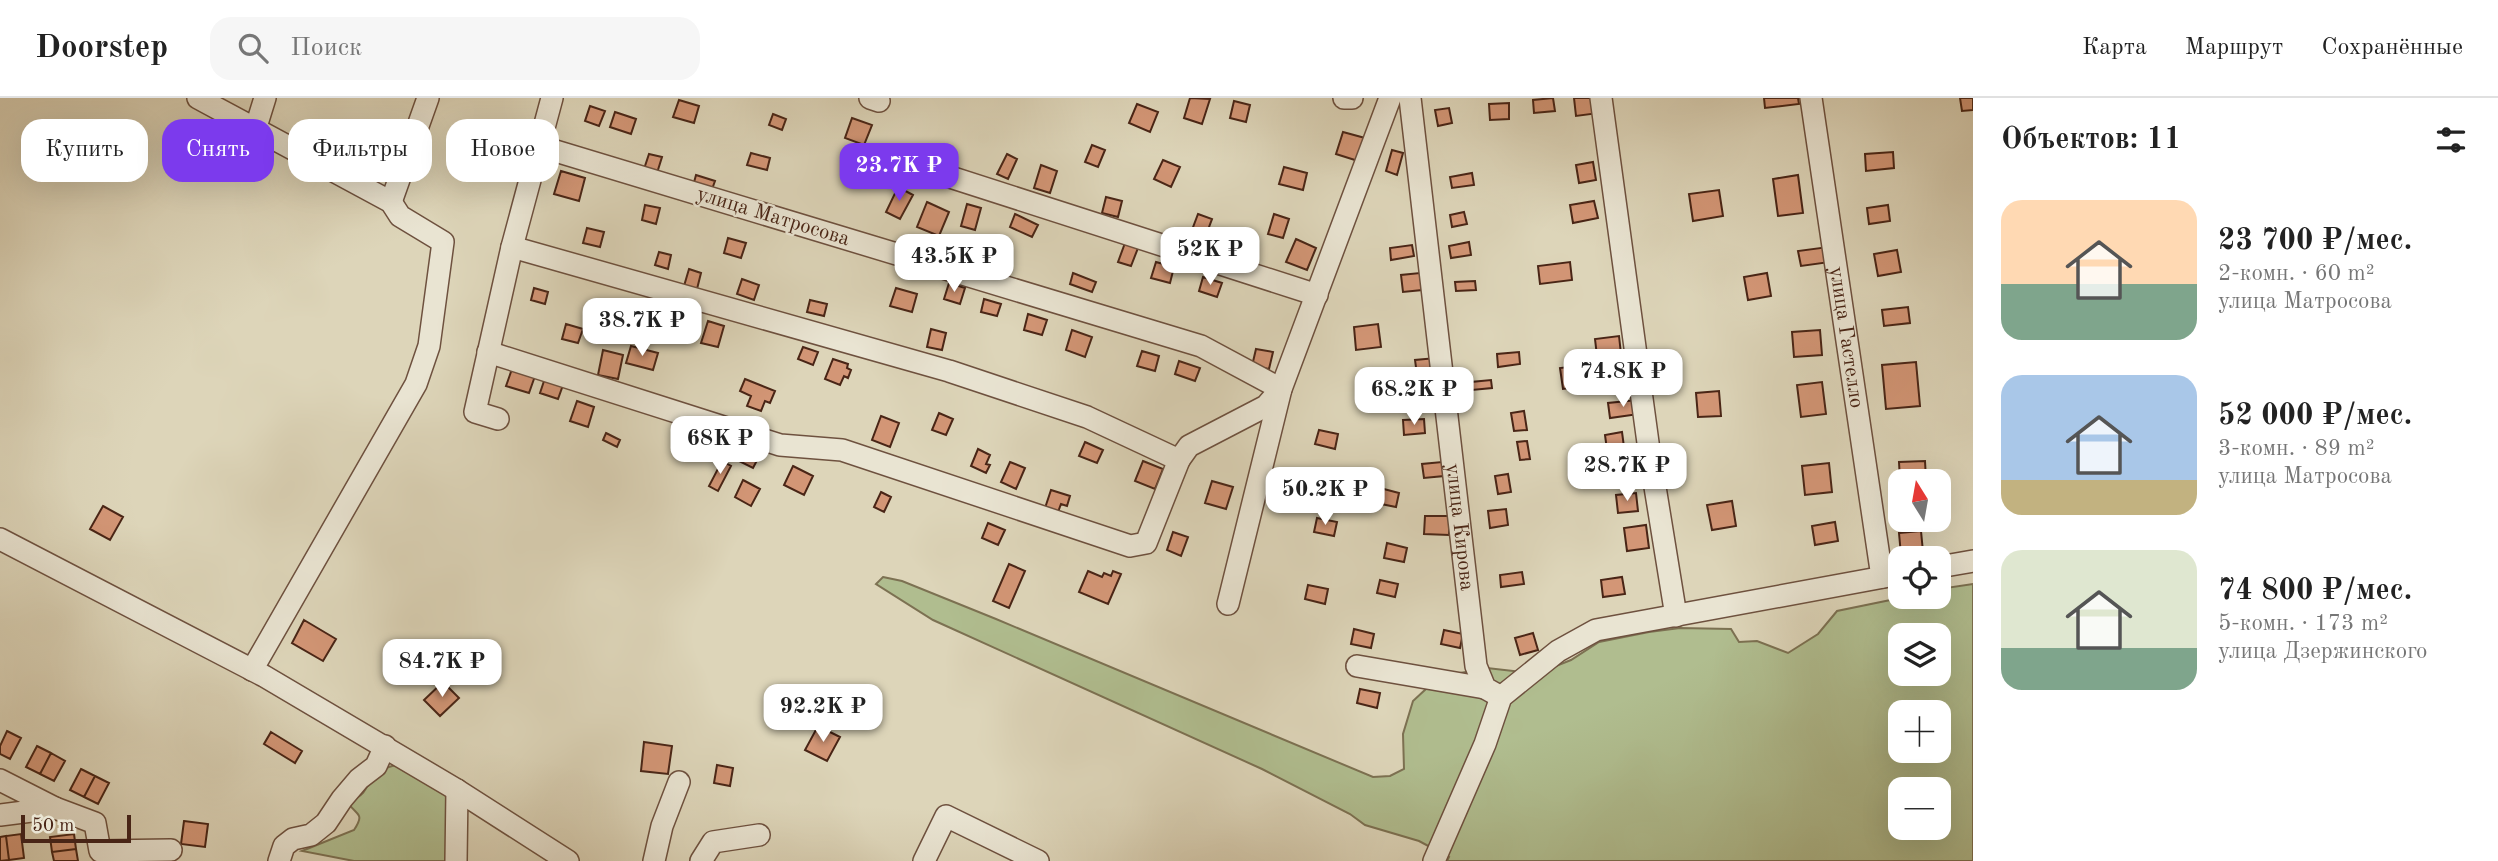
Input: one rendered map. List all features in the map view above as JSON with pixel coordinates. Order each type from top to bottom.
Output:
[{"type":"street","points":[[198,98],[240,119]]},
{"type":"street","points":[[258,119],[265,98]]},
{"type":"street","points":[[391,202],[428,98]]},
{"type":"street","points":[[546,119],[552,98]]},
{"type":"street","points":[[1344,98],[1352,98]]},
{"type":"street","points":[[1228,604],[1281,389],[1390,98]]},
{"type":"street","name":"улица Кирова","points":[[1410,98],[1476,666],[1493,692]]},
{"type":"street","points":[[1601,98],[1649,450],[1676,616]]},
{"type":"street","name":"улица Гастелло","points":[[1811,98],[1888,558]]},
{"type":"street","points":[[252,670],[416,384],[429,346],[443,242],[400,216],[391,202],[274,137]]},
{"type":"street","name":"улица Матросова","points":[[559,152],[1201,346],[1281,389]]},
{"type":"street","points":[[891,158],[1317,295]]},
{"type":"street","points":[[498,419],[475,412],[529,182]]},
{"type":"street","points":[[512,247],[949,371],[1087,417],[1179,460]]},
{"type":"street","points":[[488,352],[780,445],[842,450],[1130,546],[1146,544],[1179,460],[1189,446],[1266,406],[1281,389]]},
{"type":"street","points":[[0,539],[252,670],[385,746],[568,861]]},
{"type":"street","points":[[1951,565],[1973,561]]},
{"type":"street","points":[[1357,666],[1493,692],[1558,651],[1596,631],[1888,577]]},
{"type":"street","points":[[1434,861],[1485,744],[1493,692]]},
{"type":"street","points":[[279,861],[284,846],[293,839],[311,835],[326,823],[359,779],[376,766],[385,746]]},
{"type":"street","points":[[0,780],[55,808],[95,823],[100,851],[171,850]]},
{"type":"street","points":[[654,861],[662,826],[679,782]]},
{"type":"street","points":[[456,861],[457,790]]},
{"type":"street","points":[[0,815],[55,808]]},
{"type":"street","points":[[924,861],[946,816],[1038,861]]},
{"type":"street","points":[[701,861],[713,842],[759,835]]},
{"type":"green space","points":[[883,577],[902,581],[1373,777],[1390,776],[1404,769],[1403,734],[1413,701],[1426,689],[1443,684],[1455,674],[1487,668],[1522,672],[1556,666],[1599,642],[1680,628],[1731,629],[1739,642],[1757,641],[1788,653],[1818,634],[1837,611],[1888,600],[1888,609],[1951,609],[1951,587],[1973,584],[1973,861],[1447,861],[1449,857],[1419,841],[1365,825],[1350,814],[1262,769],[933,620],[876,584]]},
{"type":"green space","points":[[399,765],[449,795],[448,861],[354,861],[302,851],[354,830],[359,815],[349,804],[361,795],[373,778],[387,768]]},
{"type":"building","points":[[1190,98],[1210,99],[1202,124],[1184,118]]},
{"type":"building","points":[[1553,98],[1555,111],[1534,113],[1533,100]]},
{"type":"building","points":[[1574,98],[1597,98],[1599,113],[1576,116]]},
{"type":"building","points":[[1764,98],[1798,98],[1799,104],[1765,108]]},
{"type":"building","points":[[1960,98],[1973,98],[1973,110],[1962,111]]},
{"type":"building","points":[[679,100],[699,106],[694,123],[673,117]]},
{"type":"building","points":[[1234,101],[1250,105],[1246,122],[1230,118]]},
{"type":"building","points":[[1509,103],[1509,119],[1490,120],[1489,104]]},
{"type":"building","points":[[1137,104],[1158,112],[1150,132],[1129,123]]},
{"type":"building","points":[[590,106],[605,111],[599,126],[585,121]]},
{"type":"building","points":[[1449,108],[1452,123],[1438,126],[1435,110]]},
{"type":"building","points":[[615,112],[636,119],[631,134],[610,127]]},
{"type":"building","points":[[773,114],[786,119],[782,130],[769,125]]},
{"type":"building","points":[[852,118],[872,125],[864,145],[845,138]]},
{"type":"building","points":[[1343,132],[1365,138],[1358,161],[1336,154]]},
{"type":"building","points":[[1092,145],[1105,150],[1098,167],[1085,162]]},
{"type":"building","points":[[1392,150],[1403,153],[1397,175],[1386,171]]},
{"type":"building","points":[[1893,152],[1894,168],[1866,171],[1865,154]]},
{"type":"building","points":[[751,153],[770,158],[767,170],[747,165]]},
{"type":"building","points":[[649,154],[662,157],[657,173],[644,169]]},
{"type":"building","points":[[1007,154],[1017,159],[1008,179],[997,174]]},
{"type":"building","points":[[1163,160],[1180,167],[1171,187],[1154,179]]},
{"type":"building","points":[[1593,162],[1596,180],[1579,183],[1576,165]]},
{"type":"building","points":[[1041,165],[1057,171],[1050,193],[1034,188]]},
{"type":"building","points":[[1284,167],[1307,173],[1303,190],[1279,184]]},
{"type":"building","points":[[561,171],[585,178],[579,201],[554,194]]},
{"type":"building","points":[[1472,173],[1474,185],[1452,188],[1450,177]]},
{"type":"building","points":[[696,175],[715,181],[711,192],[693,186]]},
{"type":"building","points":[[1798,175],[1803,213],[1778,216],[1773,179]]},
{"type":"building","points":[[898,187],[913,195],[900,219],[886,212]]},
{"type":"building","points":[[1719,190],[1723,216],[1693,221],[1689,194]]},
{"type":"building","points":[[1106,197],[1122,201],[1118,217],[1102,213]]},
{"type":"building","points":[[1594,201],[1598,218],[1573,223],[1570,205]]},
{"type":"building","points":[[927,202],[949,212],[939,236],[917,227]]},
{"type":"building","points":[[967,204],[981,208],[975,230],[961,226]]},
{"type":"building","points":[[645,205],[660,208],[656,224],[642,220]]},
{"type":"building","points":[[1888,205],[1890,221],[1869,224],[1867,208]]},
{"type":"building","points":[[1464,212],[1467,224],[1452,227],[1450,215]]},
{"type":"building","points":[[1015,214],[1038,225],[1032,237],[1010,227]]},
{"type":"building","points":[[1198,214],[1212,219],[1203,243],[1189,238]]},
{"type":"building","points":[[1274,214],[1289,219],[1283,238],[1268,234]]},
{"type":"building","points":[[587,228],[604,232],[600,247],[583,243]]},
{"type":"building","points":[[728,238],[746,243],[741,258],[724,253]]},
{"type":"building","points":[[1296,239],[1316,248],[1307,270],[1286,262]]},
{"type":"building","points":[[1469,242],[1471,255],[1451,258],[1449,246]]},
{"type":"building","points":[[1125,243],[1138,248],[1131,266],[1118,262]]},
{"type":"building","points":[[1412,245],[1414,256],[1391,260],[1390,248]]},
{"type":"building","points":[[1828,247],[1830,262],[1801,266],[1798,251]]},
{"type":"building","points":[[1897,250],[1901,272],[1878,276],[1874,254]]},
{"type":"building","points":[[659,252],[671,255],[668,269],[655,265]]},
{"type":"building","points":[[1156,262],[1174,267],[1170,283],[1151,278]]},
{"type":"building","points":[[1570,262],[1572,280],[1540,284],[1538,266]]},
{"type":"building","points":[[689,269],[701,273],[697,289],[684,286]]},
{"type":"building","points":[[1073,273],[1096,282],[1092,292],[1070,284]]},
{"type":"building","points":[[1420,273],[1422,290],[1403,292],[1401,275]]},
{"type":"building","points":[[1767,273],[1771,296],[1748,300],[1744,277]]},
{"type":"building","points":[[1203,277],[1222,283],[1217,297],[1199,291]]},
{"type":"building","points":[[742,279],[759,285],[754,300],[737,294]]},
{"type":"building","points":[[1475,281],[1476,290],[1456,291],[1455,282]]},
{"type":"building","points":[[949,283],[965,288],[960,304],[944,299]]},
{"type":"building","points":[[534,288],[548,292],[545,304],[531,300]]},
{"type":"building","points":[[896,288],[917,294],[912,312],[890,306]]},
{"type":"building","points":[[984,299],[1001,304],[997,316],[981,312]]},
{"type":"building","points":[[810,300],[827,304],[824,316],[807,312]]},
{"type":"building","points":[[641,301],[656,305],[652,320],[637,315]]},
{"type":"building","points":[[1908,307],[1910,323],[1884,326],[1882,310]]},
{"type":"building","points":[[1028,314],[1047,320],[1042,335],[1024,330]]},
{"type":"building","points":[[708,321],[724,326],[718,347],[701,343]]},
{"type":"building","points":[[566,324],[583,329],[578,343],[562,339]]},
{"type":"building","points":[[1378,324],[1381,347],[1356,350],[1354,327]]},
{"type":"building","points":[[931,329],[946,333],[942,350],[927,347]]},
{"type":"building","points":[[1072,330],[1092,337],[1085,357],[1066,350]]},
{"type":"building","points":[[1820,330],[1822,355],[1794,357],[1792,332]]},
{"type":"building","points":[[1619,336],[1621,354],[1597,356],[1595,339]]},
{"type":"building","points":[[631,346],[658,353],[653,370],[626,363]]},
{"type":"building","points":[[803,347],[818,352],[813,365],[798,359]]},
{"type":"building","points":[[1256,349],[1273,352],[1269,369],[1252,366]]},
{"type":"building","points":[[603,350],[623,355],[618,379],[598,375]]},
{"type":"building","points":[[1142,351],[1159,356],[1155,371],[1137,366]]},
{"type":"building","points":[[1519,352],[1520,364],[1498,367],[1497,354]]},
{"type":"building","points":[[1436,358],[1437,373],[1417,375],[1415,360]]},
{"type":"building","points":[[833,359],[848,364],[847,368],[851,370],[848,378],[844,376],[840,385],[825,379]]},
{"type":"building","points":[[1179,361],[1200,368],[1195,381],[1175,374]]},
{"type":"building","points":[[1916,362],[1920,406],[1886,409],[1882,365]]},
{"type":"building","points":[[1593,364],[1596,385],[1563,389],[1560,368]]},
{"type":"building","points":[[512,369],[535,376],[529,393],[506,386]]},
{"type":"building","points":[[545,378],[563,385],[558,399],[540,393]]},
{"type":"building","points":[[745,379],[775,391],[770,403],[765,401],[761,411],[747,406],[751,396],[740,391]]},
{"type":"building","points":[[1491,380],[1492,388],[1472,390],[1471,382]]},
{"type":"building","points":[[1822,382],[1826,414],[1801,417],[1797,385]]},
{"type":"building","points":[[1719,391],[1721,416],[1698,417],[1696,393]]},
{"type":"building","points":[[1637,400],[1639,414],[1610,418],[1608,403]]},
{"type":"building","points":[[577,401],[594,407],[588,427],[570,421]]},
{"type":"building","points":[[1524,411],[1527,430],[1514,431],[1511,413]]},
{"type":"building","points":[[939,413],[953,419],[946,435],[932,430]]},
{"type":"building","points":[[881,416],[899,423],[890,447],[872,440]]},
{"type":"building","points":[[1424,419],[1425,433],[1404,435],[1403,420]]},
{"type":"building","points":[[683,428],[705,433],[701,448],[680,444]]},
{"type":"building","points":[[1319,430],[1338,434],[1335,449],[1315,444]]},
{"type":"building","points":[[1622,432],[1624,447],[1607,450],[1605,435]]},
{"type":"building","points":[[606,433],[620,440],[617,447],[603,440]]},
{"type":"building","points":[[738,433],[764,447],[753,468],[727,455]]},
{"type":"building","points":[[1527,441],[1530,459],[1520,460],[1517,442]]},
{"type":"building","points":[[1085,442],[1103,450],[1097,463],[1079,456]]},
{"type":"building","points":[[978,449],[990,455],[986,464],[990,465],[986,473],[971,466]]},
{"type":"building","points":[[722,461],[731,466],[718,491],[709,486]]},
{"type":"building","points":[[1143,461],[1163,469],[1155,489],[1135,481]]},
{"type":"building","points":[[1925,461],[1925,469],[1899,469],[1899,462]]},
{"type":"building","points":[[1010,462],[1025,468],[1016,489],[1001,482]]},
{"type":"building","points":[[1442,462],[1444,476],[1424,478],[1422,464]]},
{"type":"building","points":[[1829,463],[1832,492],[1805,495],[1802,466]]},
{"type":"building","points":[[793,466],[813,476],[804,495],[784,485]]},
{"type":"building","points":[[1508,474],[1511,492],[1498,494],[1495,476]]},
{"type":"building","points":[[1308,475],[1328,479],[1324,494],[1305,489]]},
{"type":"building","points":[[743,480],[760,489],[751,506],[735,497]]},
{"type":"building","points":[[1212,481],[1233,487],[1226,509],[1205,503]]},
{"type":"building","points":[[1380,488],[1399,493],[1396,507],[1376,503]]},
{"type":"building","points":[[1051,490],[1070,496],[1067,506],[1061,504],[1058,512],[1045,508]]},
{"type":"building","points":[[881,492],[891,497],[884,512],[874,507]]},
{"type":"building","points":[[1636,493],[1638,511],[1618,513],[1616,495]]},
{"type":"building","points":[[1732,501],[1736,526],[1712,530],[1707,505]]},
{"type":"building","points":[[103,506],[123,517],[110,540],[90,529]]},
{"type":"building","points":[[1506,509],[1508,525],[1490,528],[1488,511]]},
{"type":"building","points":[[1425,516],[1449,516],[1449,535],[1424,534]]},
{"type":"building","points":[[1317,518],[1337,522],[1334,536],[1314,532]]},
{"type":"building","points":[[1835,522],[1838,541],[1815,545],[1812,526]]},
{"type":"building","points":[[988,523],[1005,530],[998,545],[982,538]]},
{"type":"building","points":[[1646,525],[1649,548],[1627,551],[1624,528]]},
{"type":"building","points":[[1173,532],[1188,537],[1181,556],[1167,550]]},
{"type":"building","points":[[1921,532],[1922,546],[1900,546],[1899,533]]},
{"type":"building","points":[[1387,543],[1407,548],[1404,562],[1384,558]]},
{"type":"building","points":[[1009,564],[1025,571],[1009,608],[993,601]]},
{"type":"building","points":[[1088,571],[1102,577],[1104,573],[1111,576],[1113,571],[1121,574],[1108,604],[1079,592]]},
{"type":"building","points":[[1522,572],[1524,584],[1501,587],[1500,575]]},
{"type":"building","points":[[1622,577],[1625,594],[1603,597],[1601,580]]},
{"type":"building","points":[[1380,580],[1398,584],[1395,597],[1377,593]]},
{"type":"building","points":[[1308,585],[1328,589],[1325,604],[1305,599]]},
{"type":"building","points":[[304,620],[336,639],[323,661],[292,643]]},
{"type":"building","points":[[1354,629],[1374,634],[1371,648],[1351,644]]},
{"type":"building","points":[[1444,630],[1463,634],[1460,648],[1441,644]]},
{"type":"building","points":[[1533,633],[1538,650],[1520,655],[1515,638]]},
{"type":"building","points":[[443,682],[459,698],[440,716],[424,700]]},
{"type":"building","points":[[1360,689],[1380,693],[1377,708],[1357,703]]},
{"type":"building","points":[[818,726],[840,737],[827,761],[805,750]]},
{"type":"building","points":[[7,731],[21,738],[10,759],[0,754],[0,746]]},
{"type":"building","points":[[271,732],[302,751],[295,763],[264,744]]},
{"type":"building","points":[[644,742],[672,746],[668,774],[641,771]]},
{"type":"building","points":[[37,746],[51,753],[40,774],[26,767]]},
{"type":"building","points":[[51,753],[65,761],[54,781],[40,774]]},
{"type":"building","points":[[717,765],[733,768],[730,786],[714,783]]},
{"type":"building","points":[[81,769],[95,776],[84,797],[70,790]]},
{"type":"building","points":[[95,776],[109,783],[98,804],[84,797]]},
{"type":"building","points":[[184,821],[208,824],[205,847],[181,844]]},
{"type":"building","points":[[21,834],[24,858],[9,860],[6,836]]},
{"type":"building","points":[[74,834],[76,849],[52,852],[50,837]]},
{"type":"building","points":[[6,836],[9,860],[0,861],[0,837]]},
{"type":"building","points":[[76,849],[78,861],[54,861],[52,852]]}]
